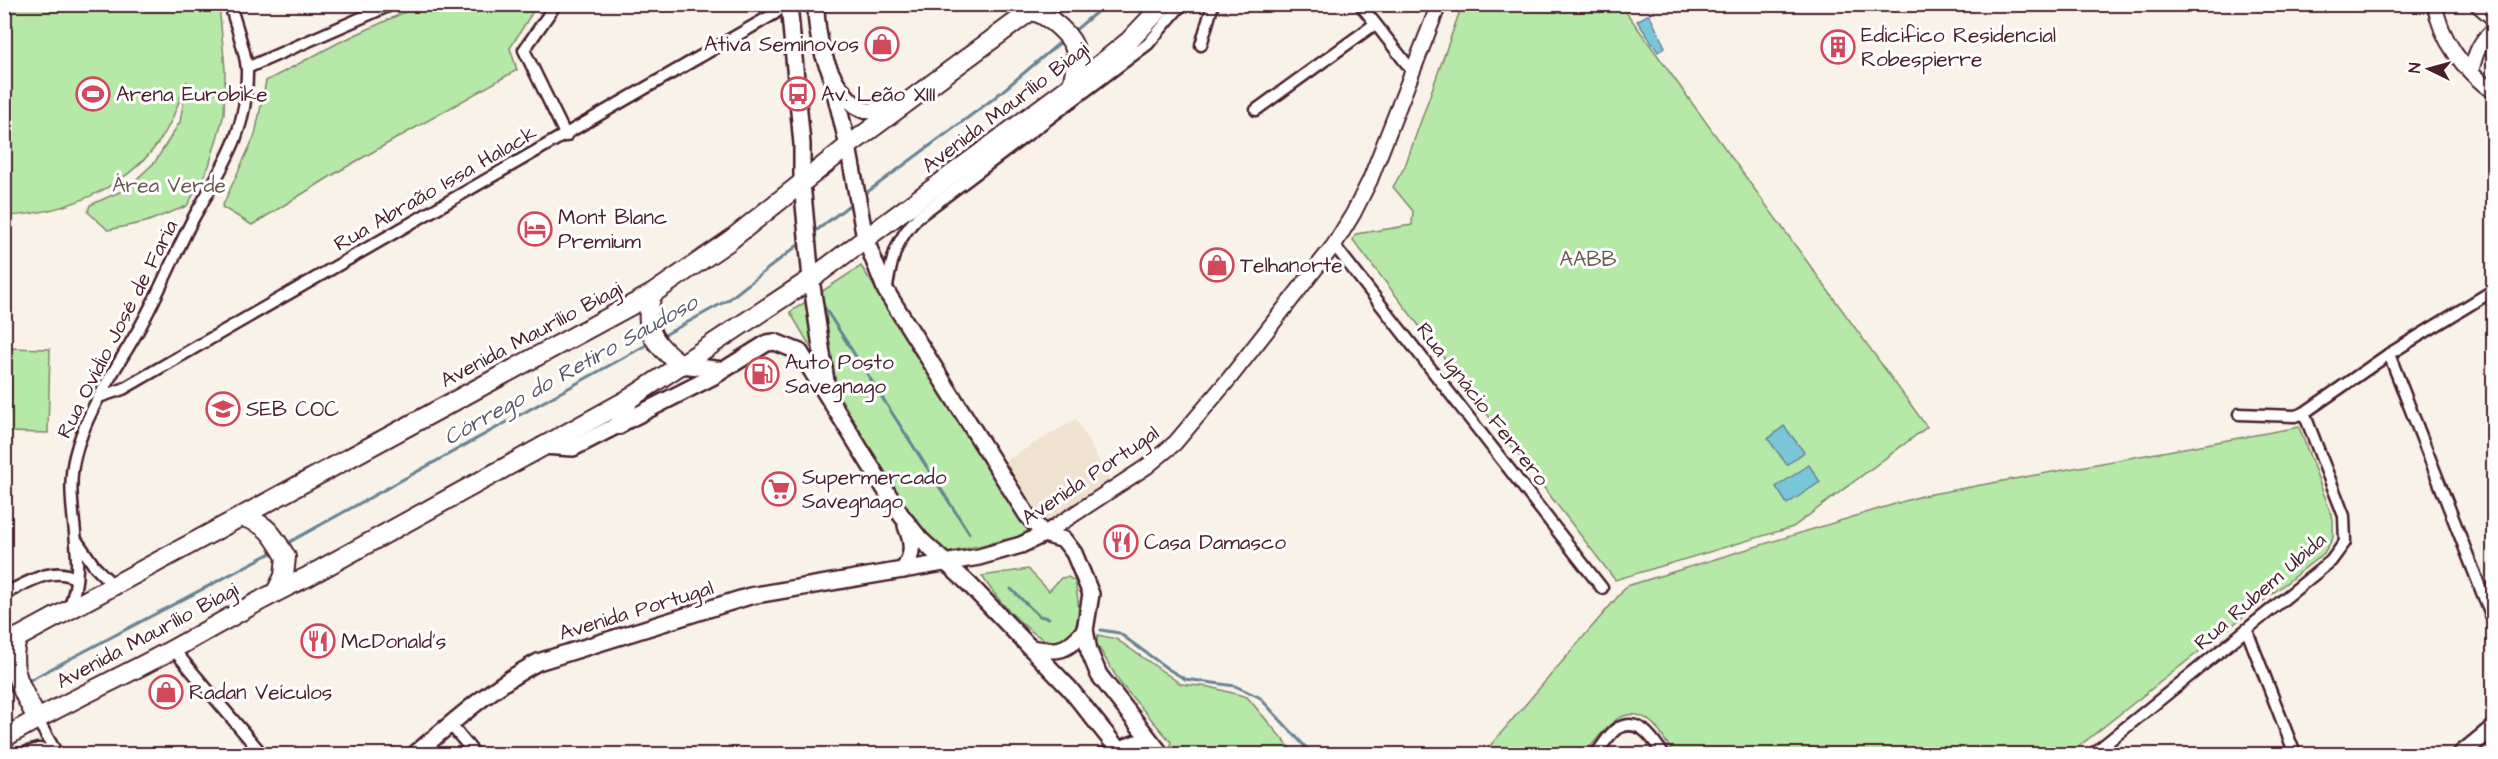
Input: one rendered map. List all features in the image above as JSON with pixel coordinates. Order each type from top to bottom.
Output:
[{"type":"main road","points":[[788,4],[802,144],[802,183],[811,279],[828,394]]},
{"type":"main road","points":[[816,4],[818,41],[831,76],[848,146],[865,238],[886,291],[1027,514],[1044,534],[1064,540],[1083,572],[1091,594],[1085,630],[1089,651],[1099,675],[1159,753]]},
{"type":"main road","name":"Avenida Maurílio Biagi","points":[[4,738],[173,649],[278,590],[307,577],[629,399],[811,279],[982,153],[1129,41],[1164,4]]},
{"type":"main road","points":[[1036,8],[1054,22],[1074,47],[1076,65],[1072,86]]},
{"type":"main road","name":"Avenida Maurílio Biagi","points":[[11,641],[652,294],[729,242],[848,146],[1036,8]]},
{"type":"main road","points":[[831,76],[850,101],[864,110],[886,109],[906,102]]},
{"type":"main road","points":[[970,178],[982,153]]},
{"type":"main road","points":[[652,294],[648,322],[652,336],[660,348],[682,365],[723,370]]},
{"type":"main road","points":[[542,446],[573,448],[723,370],[766,343],[775,342],[800,352],[901,514],[920,538],[1032,648],[1069,688],[1115,753],[1136,743],[1159,753]]},
{"type":"main road","points":[[619,425],[629,399]]},
{"type":"main road","points":[[901,514],[910,537],[912,551],[911,560],[903,570]]},
{"type":"main road","points":[[242,517],[261,523],[268,529],[286,557],[284,576],[278,590]]},
{"type":"main road","name":"Avenida Portugal","points":[[415,754],[450,724],[522,671],[538,662],[750,596],[947,563],[1021,545],[1044,534]]},
{"type":"main road","points":[[1032,648],[1048,651],[1061,650],[1072,644],[1085,630]]},
{"type":"main road","points":[[11,641],[13,668],[37,719]]},
{"type":"main road","points":[[24,691],[41,703],[60,707]]},
{"type":"main road","points":[[2461,754],[2493,727]]},
{"type":"street","name":"Rua Ovídio José de Faria","points":[[69,608],[76,579],[77,540],[71,504],[71,482],[75,456],[99,398],[141,324],[194,217],[226,165],[238,135],[247,68],[230,4]]},
{"type":"street","points":[[247,68],[393,4]]},
{"type":"street","points":[[556,4],[524,50],[566,136]]},
{"type":"street","name":"Rua Abraão Issa Halack","points":[[99,398],[123,389],[179,358],[566,136],[788,4]]},
{"type":"street","name":"Avenida Maurílio Biagi","points":[[886,291],[893,255],[902,233],[915,220],[1148,44],[1182,4]]},
{"type":"street","points":[[1201,45],[1213,4]]},
{"type":"street","points":[[1360,4],[1413,72]]},
{"type":"street","name":"Avenida Portugal","points":[[1044,534],[1146,467],[1175,443],[1229,380],[1334,245],[1370,180],[1439,4]]},
{"type":"street","points":[[2435,4],[2437,21],[2452,49],[2471,72],[2493,92]]},
{"type":"street","points":[[2477,4],[2493,19]]},
{"type":"street","points":[[1256,110],[1375,24]]},
{"type":"street","points":[[2471,72],[2478,47],[2493,30]]},
{"type":"street","name":"Avenida Maurílio Biagi","points":[[865,238],[915,220]]},
{"type":"street","name":"Rua Ignácio Ferrero","points":[[1334,245],[1602,588]]},
{"type":"street","points":[[2239,414],[2295,416],[2304,413],[2389,354],[2493,290]]},
{"type":"street","points":[[2389,354],[2493,623]]},
{"type":"street","name":"Rua Rubem Ubida","points":[[2093,754],[2331,561],[2345,542],[2343,516],[2304,413]]},
{"type":"street","name":"Rua Ovídio José de Faria","points":[[77,540],[94,567],[113,585]]},
{"type":"street","points":[[4,594],[43,575],[69,574],[76,579]]},
{"type":"street","points":[[2247,631],[2295,754]]},
{"type":"street","points":[[173,649],[262,754]]},
{"type":"street","points":[[37,719],[55,752]]},
{"type":"street","points":[[450,724],[475,754]]},
{"type":"street","points":[[1596,754],[1617,728],[1633,724],[1648,732],[1663,754]]},
{"type":"street","points":[[21,754],[38,749],[55,752]]},
{"type":"shaded area","points":[[1076,419],[1114,488],[1044,534],[997,466]]},
{"type":"green space","name":"Arena Eurobike","points":[[4,5],[219,5],[225,69],[224,114],[209,166],[187,206],[146,222],[108,230],[88,212],[90,205],[126,189],[155,162],[180,122],[187,81],[163,136],[144,160],[128,174],[90,196],[69,204],[48,210],[5,216]]},
{"type":"green space","points":[[420,5],[537,5],[510,48],[517,70],[341,170],[252,225],[222,207],[255,135],[266,81],[338,43]]},
{"type":"green space","name":"AABB","points":[[1462,5],[1621,5],[1927,427],[1793,527],[1615,580],[1353,240],[1356,234],[1412,225],[1413,211],[1393,187],[1405,166]]},
{"type":"green space","points":[[861,266],[1034,533],[947,553],[910,516],[790,312]]},
{"type":"green space","points":[[5,348],[50,349],[48,433],[5,432]]},
{"type":"green space","points":[[2299,427],[2333,519],[2333,538],[2324,553],[2069,754],[1674,754],[1652,723],[1641,716],[1632,714],[1614,722],[1585,754],[1483,754],[1627,586],[1921,496]]},
{"type":"green space","points":[[1028,569],[1049,591],[1061,578],[1068,577],[1075,581],[1079,614],[1074,628],[1062,642],[1043,639],[1026,627],[1001,602],[982,576]]},
{"type":"green space","points":[[1098,635],[1116,639],[1181,684],[1210,687],[1247,697],[1295,754],[1170,754],[1171,742],[1120,683],[1096,643]]},
{"type":"water","points":[[1649,14],[1665,47],[1658,52],[1637,21]]},
{"type":"water","points":[[1784,426],[1804,452],[1787,465],[1768,439]]},
{"type":"water","points":[[1809,465],[1820,482],[1787,504],[1776,487]]},
{"type":"waterway","name":"Córrego do Retiro Saudoso","points":[[1073,32],[1106,4]]},
{"type":"waterway","name":"Córrego do Retiro Saudoso","points":[[862,196],[993,99],[1063,40]]},
{"type":"waterway","name":"Córrego do Retiro Saudoso","points":[[812,234],[852,203]]},
{"type":"waterway","name":"Córrego do Retiro Saudoso","points":[[661,337],[728,300],[802,242]]},
{"type":"waterway","points":[[821,302],[969,533]]},
{"type":"waterway","name":"Córrego do Retiro Saudoso","points":[[286,544],[650,343]]},
{"type":"waterway","name":"Córrego do Retiro Saudoso","points":[[26,682],[275,551]]},
{"type":"waterway","points":[[1011,589],[1039,616],[1049,618]]},
{"type":"waterway","points":[[1101,630],[1119,633],[1185,679],[1235,686],[1259,697],[1312,754]]},
{"type":"waterway","name":"Córrego do Retiro Saudoso","points":[[4,694],[15,688]]},
{"type":"place","name":"Ativa Seminovos","points":[[882,44]]},
{"type":"place","name":"Edicifico Residencial Robespierre","points":[[1838,47]]},
{"type":"place","name":"Arena Eurobike","points":[[93,94]]},
{"type":"place","name":"Av. Leão XIII","points":[[798,94]]},
{"type":"place","name":"Mont Blanc Premium","points":[[535,229]]},
{"type":"place","name":"Telhanorte","points":[[1217,265]]},
{"type":"place","name":"Auto Posto Savegnago","points":[[762,374]]},
{"type":"place","name":"SEB COC","points":[[223,409]]},
{"type":"place","name":"Supermercado Savegnago","points":[[779,489]]},
{"type":"place","name":"Casa Damasco","points":[[1121,542]]},
{"type":"place","name":"McDonald's","points":[[318,641]]},
{"type":"place","name":"Radan Veículos","points":[[166,692]]},
{"type":"park label","name":"Área Verde","points":[[169,185]]}]
